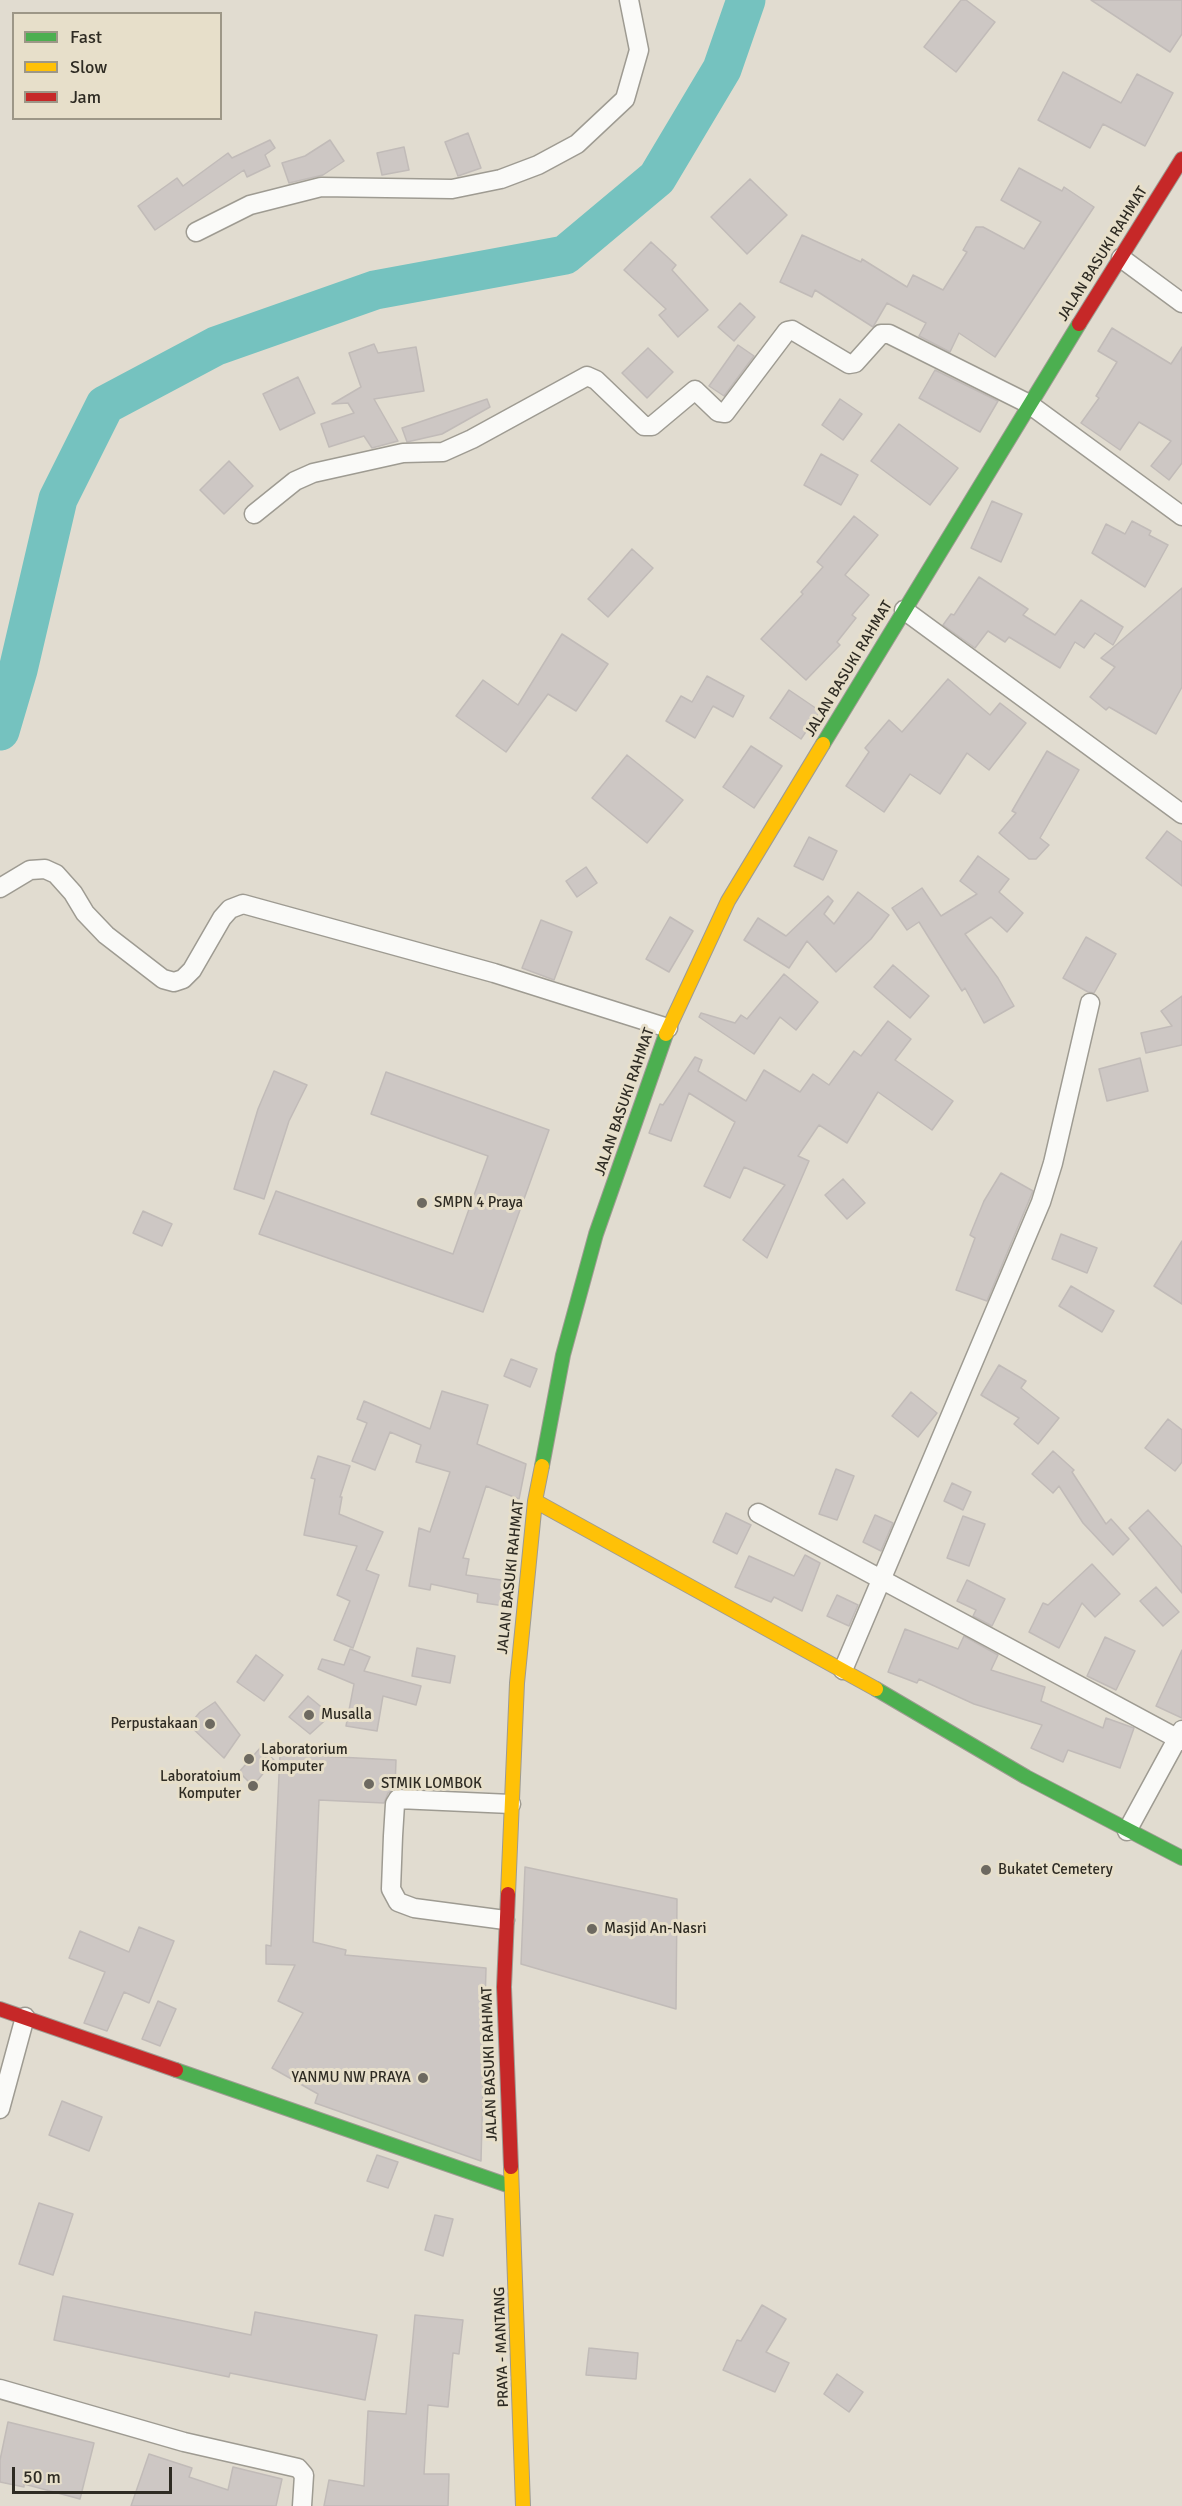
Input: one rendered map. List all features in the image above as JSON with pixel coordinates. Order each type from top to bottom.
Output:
[{"type":"main road","name":"JALAN BASUKI RAHMAT","points":[[510,2186],[504,1988],[505,1920],[517,1683],[535,1501],[563,1355],[596,1234],[668,1028],[728,901],[1029,404],[1182,159]]},
{"type":"main road","points":[[535,1501],[843,1670],[1026,1777],[1182,1858]]},
{"type":"main road","points":[[0,2009],[510,2186]]},
{"type":"main road","name":"PRAYA - MANTANG","points":[[510,2186],[523,2444],[523,2506]]},
{"type":"street","points":[[196,232],[250,205],[321,187],[452,189],[501,179],[538,165],[577,144],[625,99],[639,50],[629,0]]},
{"type":"street","points":[[1121,258],[1182,303]]},
{"type":"street","points":[[254,514],[295,481],[313,473],[403,453],[443,452],[472,439],[587,376],[596,380],[644,426],[652,426],[697,390],[718,412],[725,413],[790,330],[849,364],[855,363],[884,333],[1029,404],[1182,516]]},
{"type":"street","points":[[904,610],[1182,814]]},
{"type":"street","points":[[0,888],[30,870],[45,869],[56,874],[73,893],[85,913],[106,935],[163,979],[174,982],[183,979],[192,970],[222,918],[230,909],[243,904],[494,973],[668,1028]]},
{"type":"street","points":[[843,1670],[1041,1202],[1053,1163],[1090,1003]]},
{"type":"street","points":[[758,1513],[1180,1736],[1127,1831]]},
{"type":"street","points":[[505,1920],[414,1908],[398,1902],[391,1888],[393,1836],[395,1806],[398,1799],[511,1804]]},
{"type":"street","points":[[0,2109],[25,2017]]},
{"type":"street","points":[[0,2389],[184,2442],[298,2468],[304,2475],[302,2506]]},
{"type":"building","points":[[961,0],[966,0],[995,22],[956,72],[924,47]]},
{"type":"building","points":[[1091,0],[1182,0],[1182,34],[1170,52]]},
{"type":"building","points":[[1063,72],[1121,103],[1137,74],[1173,93],[1145,146],[1103,124],[1090,148],[1038,120]]},
{"type":"building","points":[[468,133],[481,168],[458,176],[445,142]]},
{"type":"building","points":[[270,140],[275,148],[265,155],[270,166],[247,177],[244,170],[155,230],[138,206],[177,178],[183,186],[228,153],[232,158]]},
{"type":"building","points":[[330,140],[344,161],[323,175],[289,183],[282,163],[305,156]]},
{"type":"building","points":[[404,147],[409,170],[382,175],[377,153]]},
{"type":"building","points":[[1019,168],[1062,191],[1064,187],[1094,207],[995,357],[959,333],[950,352],[919,336],[926,323],[887,303],[873,327],[815,290],[812,297],[780,282],[802,235],[861,262],[862,259],[907,287],[913,275],[943,290],[967,252],[963,250],[976,227],[983,227],[1024,249],[1041,222],[1001,200]]},
{"type":"building","points":[[750,179],[787,215],[747,254],[711,217]]},
{"type":"building","points":[[651,242],[676,265],[672,270],[708,310],[678,337],[659,315],[666,309],[624,270]]},
{"type":"building","points":[[740,303],[755,317],[734,341],[718,327]]},
{"type":"building","points":[[1112,328],[1171,364],[1182,347],[1182,463],[1169,480],[1151,466],[1171,441],[1139,422],[1120,450],[1081,423],[1099,398],[1096,396],[1117,362],[1098,351]]},
{"type":"building","points":[[374,344],[378,353],[416,347],[424,391],[374,399],[398,441],[372,448],[364,436],[329,447],[321,424],[354,413],[348,403],[332,404],[361,387],[349,353]]},
{"type":"building","points":[[738,345],[754,356],[724,396],[709,386]]},
{"type":"building","points":[[648,348],[673,372],[647,398],[622,373]]},
{"type":"building","points":[[935,370],[998,401],[980,432],[919,398]]},
{"type":"building","points":[[298,377],[315,413],[280,430],[263,394]]},
{"type":"building","points":[[487,399],[490,407],[442,434],[407,442],[402,428]]},
{"type":"building","points":[[840,399],[862,414],[843,440],[822,425]]},
{"type":"building","points":[[899,424],[958,468],[930,505],[871,461]]},
{"type":"building","points":[[821,454],[858,475],[841,505],[804,485]]},
{"type":"building","points":[[229,461],[253,486],[224,514],[200,490]]},
{"type":"building","points":[[992,501],[1022,514],[1001,562],[971,548]]},
{"type":"building","points":[[854,516],[878,535],[845,575],[869,595],[852,615],[856,618],[837,642],[840,645],[806,680],[761,639],[803,594],[801,592],[823,567],[817,562]]},
{"type":"building","points":[[1132,521],[1151,531],[1149,535],[1168,545],[1145,587],[1092,553],[1106,524],[1125,534]]},
{"type":"building","points":[[632,549],[653,568],[608,617],[588,599]]},
{"type":"building","points":[[979,577],[1028,609],[1023,615],[1055,635],[1081,600],[1123,627],[1113,645],[1095,633],[1084,648],[1075,642],[1060,668],[1009,637],[1005,642],[988,631],[975,648],[943,625],[951,614],[954,615]]},
{"type":"building","points":[[1182,588],[1182,687],[1156,734],[1109,707],[1106,710],[1090,697],[1115,667],[1101,658]]},
{"type":"building","points":[[562,634],[608,664],[576,711],[548,694],[506,752],[456,716],[483,680],[518,705]]},
{"type":"building","points":[[707,676],[744,696],[733,717],[713,706],[695,738],[666,721],[681,696],[692,702]]},
{"type":"building","points":[[948,679],[990,715],[1000,703],[1026,723],[989,770],[967,753],[940,794],[910,774],[884,812],[846,786],[869,752],[865,748],[889,720],[902,732]]},
{"type":"building","points":[[789,690],[820,711],[801,739],[770,718]]},
{"type":"building","points":[[751,746],[782,766],[754,808],[723,787]]},
{"type":"building","points":[[1047,751],[1079,770],[1040,838],[1049,845],[1036,859],[1029,859],[999,833],[1016,813],[1012,811]]},
{"type":"building","points":[[627,755],[683,800],[647,843],[592,798]]},
{"type":"building","points":[[1167,831],[1182,842],[1182,886],[1146,858]]},
{"type":"building","points":[[809,837],[837,851],[823,880],[794,866]]},
{"type":"building","points":[[978,856],[1009,879],[999,892],[1023,913],[1007,932],[991,917],[965,934],[998,978],[1014,1006],[984,1023],[965,988],[962,991],[919,922],[907,930],[892,908],[922,888],[941,916],[977,894],[960,881]]},
{"type":"building","points":[[586,867],[597,883],[577,897],[566,881]]},
{"type":"building","points":[[858,892],[889,915],[871,939],[836,972],[807,941],[789,968],[744,940],[758,918],[786,936],[828,896],[833,901],[824,914],[834,924]]},
{"type":"building","points":[[670,917],[693,931],[669,972],[646,959]]},
{"type":"building","points":[[541,920],[572,932],[554,980],[522,968]]},
{"type":"building","points":[[1086,937],[1116,954],[1094,993],[1063,978]]},
{"type":"building","points":[[893,965],[929,996],[910,1018],[874,987]]},
{"type":"building","points":[[784,974],[818,1002],[796,1030],[780,1017],[754,1054],[699,1017],[701,1013],[735,1023],[741,1015],[747,1019]]},
{"type":"building","points":[[1182,996],[1182,1045],[1146,1053],[1141,1033],[1172,1026],[1161,1011]]},
{"type":"building","points":[[888,1021],[911,1039],[895,1060],[953,1101],[932,1130],[878,1092],[847,1143],[819,1125],[798,1156],[809,1161],[767,1258],[743,1240],[785,1185],[744,1167],[730,1198],[704,1186],[735,1122],[689,1093],[671,1141],[649,1133],[660,1104],[663,1105],[695,1057],[702,1060],[698,1071],[746,1101],[764,1070],[800,1092],[813,1074],[829,1085],[854,1051],[861,1056]]},
{"type":"building","points":[[1140,1058],[1148,1091],[1107,1101],[1099,1069]]},
{"type":"building","points":[[274,1071],[307,1085],[289,1121],[264,1199],[234,1189],[258,1109]]},
{"type":"building","points":[[386,1072],[549,1130],[483,1312],[259,1234],[276,1191],[453,1254],[488,1156],[371,1114]]},
{"type":"building","points":[[1001,1173],[1033,1191],[987,1301],[956,1290],[975,1238],[970,1235],[984,1201]]},
{"type":"building","points":[[843,1179],[865,1203],[847,1219],[825,1195]]},
{"type":"building","points":[[143,1211],[172,1224],[162,1246],[133,1233]]},
{"type":"building","points":[[1061,1234],[1097,1248],[1087,1273],[1052,1259]]},
{"type":"building","points":[[1182,1241],[1182,1304],[1154,1286]]},
{"type":"building","points":[[1071,1286],[1114,1311],[1102,1332],[1059,1306]]},
{"type":"building","points":[[511,1359],[537,1369],[530,1387],[504,1376]]},
{"type":"building","points":[[999,1365],[1026,1381],[1021,1388],[1059,1418],[1038,1444],[1014,1424],[1019,1418],[981,1395]]},
{"type":"building","points":[[442,1391],[488,1405],[477,1444],[526,1464],[519,1499],[486,1486],[463,1558],[469,1559],[466,1575],[509,1581],[505,1606],[477,1602],[478,1594],[431,1584],[430,1590],[409,1586],[419,1528],[430,1532],[450,1472],[416,1462],[421,1445],[390,1432],[375,1470],[352,1461],[367,1423],[357,1419],[364,1401],[430,1429]]},
{"type":"building","points":[[911,1392],[937,1413],[918,1437],[892,1416]]},
{"type":"building","points":[[1168,1419],[1182,1430],[1182,1462],[1175,1471],[1145,1448]]},
{"type":"building","points":[[1053,1451],[1074,1470],[1072,1472],[1106,1524],[1111,1519],[1129,1539],[1113,1555],[1083,1523],[1059,1486],[1053,1493],[1032,1474]]},
{"type":"building","points":[[318,1456],[350,1466],[340,1497],[342,1497],[339,1514],[383,1532],[366,1570],[379,1575],[353,1648],[334,1640],[350,1601],[337,1595],[357,1546],[304,1535],[315,1479],[311,1478]]},
{"type":"building","points":[[836,1469],[854,1476],[837,1520],[819,1514]]},
{"type":"building","points":[[952,1483],[971,1492],[963,1510],[944,1501]]},
{"type":"building","points":[[1148,1510],[1182,1547],[1182,1593],[1129,1528]]},
{"type":"building","points":[[726,1513],[751,1525],[737,1554],[713,1542]]},
{"type":"building","points":[[875,1515],[893,1523],[881,1551],[863,1542]]},
{"type":"building","points":[[963,1516],[985,1524],[969,1566],[947,1558]]},
{"type":"building","points":[[805,1555],[820,1563],[802,1611],[774,1597],[771,1602],[735,1587],[749,1556],[794,1576]]},
{"type":"building","points":[[1092,1564],[1120,1594],[1095,1617],[1082,1603],[1059,1648],[1029,1632],[1043,1603],[1048,1605]]},
{"type":"building","points":[[967,1580],[1005,1599],[992,1626],[973,1616],[976,1610],[957,1601]]},
{"type":"building","points":[[1156,1587],[1179,1612],[1163,1626],[1140,1601]]},
{"type":"building","points":[[837,1595],[858,1605],[849,1626],[827,1616]]},
{"type":"building","points":[[905,1629],[958,1649],[964,1636],[998,1655],[991,1670],[1045,1687],[1041,1701],[1103,1728],[1106,1718],[1134,1728],[1120,1768],[1068,1750],[1063,1762],[1031,1748],[1042,1725],[974,1704],[919,1679],[917,1683],[888,1672]]},
{"type":"building","points":[[1105,1637],[1135,1651],[1116,1690],[1087,1676]]},
{"type":"building","points":[[417,1648],[455,1656],[450,1683],[412,1676]]},
{"type":"building","points":[[350,1649],[370,1657],[364,1671],[421,1686],[416,1705],[383,1696],[377,1731],[346,1726],[354,1684],[318,1669],[322,1659],[344,1665]]},
{"type":"building","points":[[1182,1650],[1182,1718],[1156,1706]]},
{"type":"building","points":[[256,1655],[283,1675],[264,1701],[237,1682]]},
{"type":"building","name":"Musalla","points":[[308,1696],[331,1715],[310,1734],[289,1717]]},
{"type":"building","name":"Perpustakaan","points":[[215,1702],[240,1735],[224,1758],[189,1725],[200,1712]]},
{"type":"building","points":[[261,1747],[274,1760],[253,1786],[239,1772]]},
{"type":"building","points":[[280,1754],[396,1760],[395,1789],[388,1793],[384,1803],[319,1800],[313,1942],[346,1950],[345,1955],[486,1968],[481,2161],[315,2103],[318,2094],[272,2068],[303,2013],[278,2001],[295,1965],[266,1964],[266,1945],[271,1946]]},
{"type":"building","name":"Masjid An-Nasri","points":[[525,1867],[677,1899],[676,2009],[521,1964]]},
{"type":"building","points":[[139,1927],[174,1941],[149,2003],[124,1992],[107,2031],[84,2023],[105,1972],[69,1958],[80,1931],[129,1952]]},
{"type":"building","points":[[158,2001],[176,2009],[160,2046],[142,2039]]},
{"type":"building","points":[[62,2101],[102,2117],[89,2151],[49,2135]]},
{"type":"building","points":[[377,2155],[398,2162],[388,2188],[367,2181]]},
{"type":"building","points":[[39,2203],[73,2214],[53,2275],[19,2264]]},
{"type":"building","points":[[435,2215],[453,2219],[443,2256],[425,2250]]},
{"type":"building","points":[[63,2296],[251,2335],[255,2312],[377,2335],[365,2400],[230,2373],[229,2377],[54,2340]]},
{"type":"building","points":[[762,2305],[786,2319],[766,2352],[789,2363],[775,2392],[723,2370],[737,2340],[741,2341]]},
{"type":"building","points":[[415,2315],[463,2320],[459,2354],[453,2353],[448,2407],[428,2405],[424,2474],[449,2474],[448,2506],[324,2506],[329,2480],[364,2486],[368,2411],[406,2414]]},
{"type":"building","points":[[589,2348],[638,2353],[636,2379],[586,2375]]},
{"type":"building","points":[[837,2374],[863,2392],[849,2412],[824,2394]]},
{"type":"building","points":[[8,2422],[94,2443],[80,2499],[24,2484],[24,2487],[0,2482],[0,2460]]},
{"type":"building","points":[[149,2454],[192,2468],[189,2477],[228,2490],[233,2467],[282,2479],[276,2506],[131,2506]]},
{"type":"waterway","points":[[0,731],[18,670],[58,499],[105,405],[216,346],[375,290],[565,255],[657,178],[722,69],[746,0]]},
{"type":"traffic: fast","points":[[823,744],[1079,324]]},
{"type":"traffic: fast","points":[[542,1466],[563,1355],[596,1234],[666,1034]]},
{"type":"traffic: fast","points":[[876,1689],[1026,1777],[1182,1858]]},
{"type":"traffic: fast","points":[[176,2070],[510,2186]]},
{"type":"traffic: slow","points":[[666,1034],[728,901],[823,744]]},
{"type":"traffic: slow","points":[[508,1894],[517,1683],[535,1501],[542,1466]]},
{"type":"traffic: slow","points":[[535,1501],[876,1689]]},
{"type":"traffic: slow","points":[[511,2167],[523,2506]]},
{"type":"traffic: jam","points":[[1079,324],[1182,159]]},
{"type":"traffic: jam","points":[[508,1894],[504,1987],[511,2167]]},
{"type":"traffic: jam","points":[[0,2009],[176,2070]]},
{"type":"place","name":"SMPN 4 Praya","points":[[422,1203]]},
{"type":"place","name":"Musalla","points":[[309,1715]]},
{"type":"place","name":"Perpustakaan","points":[[210,1724]]},
{"type":"place","name":"Laboratorium Komputer","points":[[249,1759]]},
{"type":"place","name":"STMIK LOMBOK","points":[[369,1784]]},
{"type":"place","name":"Laboratoium Komputer","points":[[253,1786]]},
{"type":"place","name":"Bukatet Cemetery","points":[[986,1870]]},
{"type":"place","name":"Masjid An-Nasri","points":[[592,1929]]},
{"type":"place","name":"YANMU NW PRAYA","points":[[423,2078]]}]
